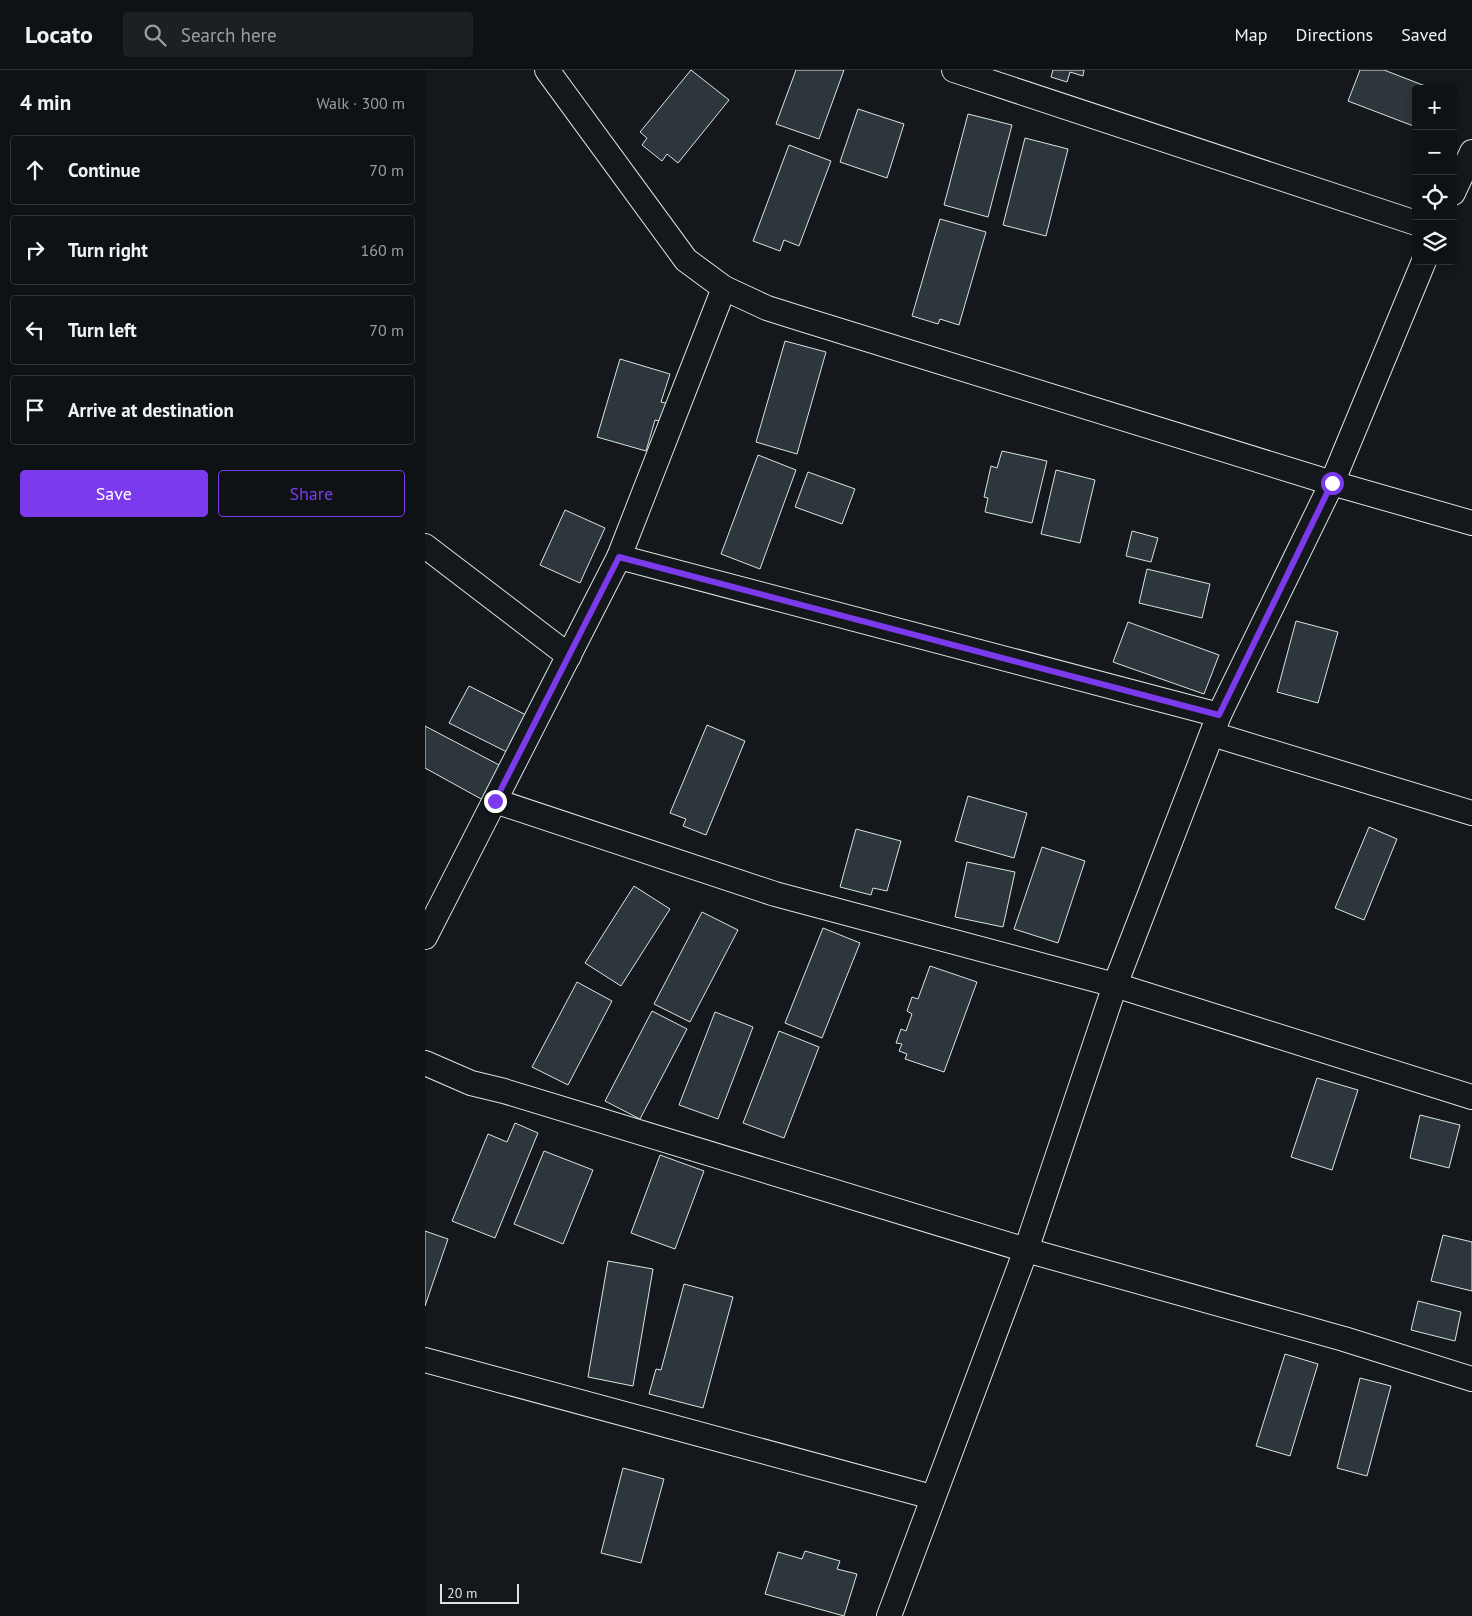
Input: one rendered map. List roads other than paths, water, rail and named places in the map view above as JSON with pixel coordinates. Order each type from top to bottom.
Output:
[{"type":"street","points":[[547,70],[686,260],[724,288],[767,308],[805,320],[1332,483],[1472,522]]},
{"type":"street","points":[[954,70],[1412,222]]},
{"type":"street","points":[[1457,184],[1472,152]]},
{"type":"street","points":[[889,1616],[1026,1250],[1115,985],[1216,724],[1332,483],[1422,265]]},
{"type":"street","points":[[425,937],[619,557],[724,288]]},
{"type":"street","points":[[425,546],[569,656]]},
{"type":"street","points":[[619,557],[1216,724],[1472,813]]},
{"type":"street","points":[[495,801],[775,894],[1115,985],[1472,1097]]},
{"type":"street","points":[[425,1063],[471,1083],[504,1091],[1026,1250],[1344,1339],[1472,1380]]},
{"type":"street","points":[[425,1360],[932,1497]]}]
